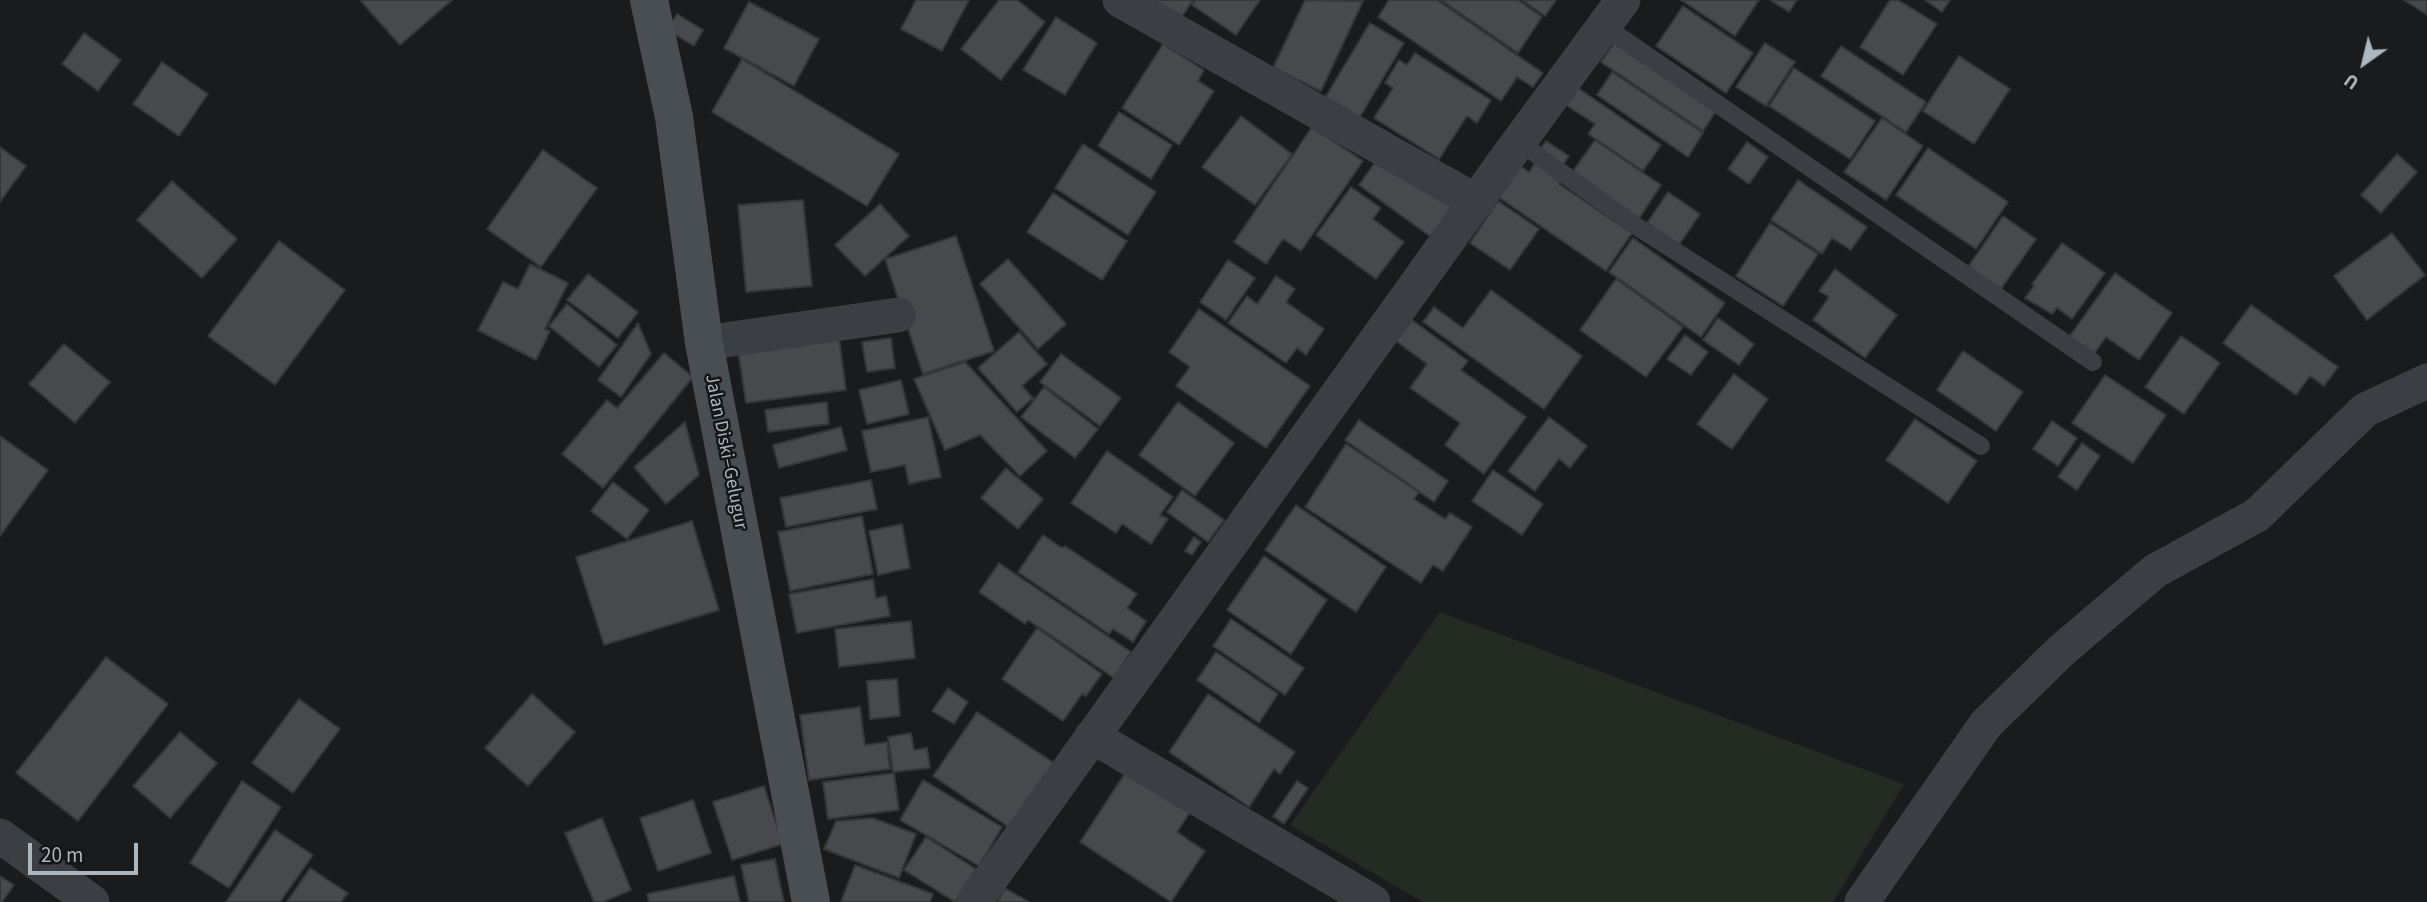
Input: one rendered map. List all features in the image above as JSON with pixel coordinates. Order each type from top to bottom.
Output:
[{"type":"main road","name":"Jalan Diski–Gelugur","points":[[649,0],[674,117],[704,343],[811,902]]},
{"type":"street","points":[[1120,0],[1477,202]]},
{"type":"street","points":[[974,902],[1614,13]]},
{"type":"street","points":[[704,343],[898,315]]},
{"type":"street","points":[[1862,902],[1986,724],[2062,650],[2155,571],[2257,515],[2365,410],[2427,381]]},
{"type":"street","points":[[1092,736],[1373,902]]},
{"type":"street","points":[[0,836],[92,902]]},
{"type":"lane","points":[[1614,13],[2092,362]]},
{"type":"lane","points":[[1519,142],[1639,228],[1981,446]]},
{"type":"shaded area","points":[[1440,612],[1904,784],[1833,902],[1423,902],[1290,825]]},
{"type":"building","points":[[360,0],[452,0],[400,45]]},
{"type":"building","points":[[916,0],[969,0],[942,51],[901,29]]},
{"type":"building","points":[[999,0],[1017,0],[1045,22],[1001,80],[961,49]]},
{"type":"building","points":[[1137,0],[1193,0],[1175,27]]},
{"type":"building","points":[[1195,0],[1260,0],[1236,35],[1192,5]]},
{"type":"building","points":[[1305,0],[1363,1],[1321,91],[1273,68]]},
{"type":"building","points":[[1389,0],[1437,0],[1543,73],[1533,87],[1517,77],[1501,101],[1378,17]]},
{"type":"building","points":[[1441,0],[1518,0],[1542,17],[1518,53]]},
{"type":"building","points":[[1522,0],[1556,0],[1545,16]]},
{"type":"building","points":[[1681,0],[1759,0],[1735,36]]},
{"type":"building","points":[[1770,0],[1797,0],[1789,12]]},
{"type":"building","points":[[1890,0],[1898,0],[1937,24],[1903,75],[1860,47]]},
{"type":"building","points":[[1925,0],[1950,0],[1942,12]]},
{"type":"building","points":[[2404,0],[2427,0],[2427,15]]},
{"type":"building","points":[[749,2],[819,39],[794,86],[724,48]]},
{"type":"building","points":[[1683,6],[1753,53],[1726,93],[1656,46]]},
{"type":"building","points":[[677,14],[703,30],[694,46],[667,30]]},
{"type":"building","points":[[1056,17],[1097,43],[1065,95],[1023,70]]},
{"type":"building","points":[[1370,23],[1404,43],[1354,127],[1320,106]]},
{"type":"building","points":[[84,33],[121,60],[98,91],[62,64]]},
{"type":"building","points":[[1614,43],[1716,111],[1703,131],[1601,62]]},
{"type":"building","points":[[1765,43],[1795,62],[1766,106],[1736,87]]},
{"type":"building","points":[[1163,44],[1204,70],[1198,81],[1214,91],[1179,145],[1122,108]]},
{"type":"building","points":[[1841,46],[1926,102],[1906,132],[1821,76]]},
{"type":"building","points":[[1415,53],[1491,100],[1477,123],[1467,116],[1439,159],[1374,118],[1393,88],[1385,83],[1399,60],[1407,65]]},
{"type":"building","points":[[1959,56],[2010,89],[1974,144],[1923,111]]},
{"type":"building","points":[[742,59],[899,154],[867,206],[712,112]]},
{"type":"building","points":[[162,62],[208,94],[179,136],[133,104]]},
{"type":"building","points":[[1794,68],[1875,121],[1850,159],[1769,106]]},
{"type":"building","points":[[1612,72],[1703,133],[1688,157],[1597,95]]},
{"type":"building","points":[[1575,86],[1661,145],[1643,171],[1588,134],[1595,124],[1563,103]]},
{"type":"building","points":[[1119,112],[1172,145],[1151,179],[1098,146]]},
{"type":"building","points":[[1241,116],[1292,154],[1255,205],[1202,167]]},
{"type":"building","points":[[1882,118],[1923,146],[1886,200],[1844,172]]},
{"type":"building","points":[[1312,127],[1363,161],[1301,251],[1283,239],[1266,264],[1234,242]]},
{"type":"building","points":[[1595,140],[1661,185],[1638,220],[1571,174]]},
{"type":"building","points":[[1546,141],[1569,156],[1562,166],[1539,151]]},
{"type":"building","points":[[1747,142],[1768,157],[1749,184],[1728,169]]},
{"type":"building","points":[[1083,144],[1156,192],[1128,235],[1055,188]]},
{"type":"building","points":[[0,147],[26,166],[0,202]]},
{"type":"building","points":[[1928,148],[2008,202],[1976,249],[1896,195]]},
{"type":"building","points":[[543,150],[597,188],[541,267],[487,229]]},
{"type":"building","points":[[1381,154],[1458,198],[1431,237],[1359,185]]},
{"type":"building","points":[[2397,154],[2417,172],[2381,213],[2361,195]]},
{"type":"building","points":[[1537,160],[1563,178],[1559,184],[1632,233],[1606,271],[1497,196],[1518,164],[1529,172]]},
{"type":"building","points":[[1798,180],[1867,227],[1851,250],[1832,238],[1822,254],[1771,220]]},
{"type":"building","points":[[172,181],[237,239],[202,278],[137,220]]},
{"type":"building","points":[[1351,187],[1381,208],[1373,219],[1404,242],[1376,279],[1316,235]]},
{"type":"building","points":[[1668,192],[1700,214],[1679,245],[1647,223]]},
{"type":"building","points":[[1053,193],[1127,241],[1102,280],[1027,232]]},
{"type":"building","points":[[803,200],[812,286],[746,292],[738,205]]},
{"type":"building","points":[[1498,201],[1539,229],[1510,270],[1470,243]]},
{"type":"building","points":[[880,204],[909,236],[865,276],[835,245]]},
{"type":"building","points":[[2003,216],[2036,239],[2001,289],[1968,267]]},
{"type":"building","points":[[1770,223],[1818,254],[1783,306],[1736,276]]},
{"type":"building","points":[[2392,233],[2425,275],[2367,320],[2334,276]]},
{"type":"building","points":[[956,236],[994,351],[923,374],[885,259]]},
{"type":"building","points":[[1633,238],[1725,303],[1701,337],[1609,272]]},
{"type":"building","points":[[279,241],[345,290],[275,385],[208,336]]},
{"type":"building","points":[[2062,243],[2105,273],[2072,319],[2057,308],[2052,314],[2025,298]]},
{"type":"building","points":[[1008,259],[1066,324],[1038,349],[980,284]]},
{"type":"building","points":[[1228,260],[1255,278],[1226,320],[1200,302]]},
{"type":"building","points":[[530,264],[568,283],[545,329],[550,331],[536,360],[478,330],[503,282],[518,289]]},
{"type":"building","points":[[1835,269],[1897,315],[1865,358],[1813,320],[1829,297],[1819,291]]},
{"type":"building","points":[[2115,273],[2172,313],[2139,360],[2106,337],[2094,354],[2069,337]]},
{"type":"building","points":[[588,274],[638,312],[618,338],[567,300]]},
{"type":"building","points":[[1276,276],[1295,289],[1286,302],[1324,329],[1306,355],[1297,348],[1286,363],[1228,323],[1247,296],[1257,304]]},
{"type":"building","points":[[1616,279],[1683,327],[1646,377],[1580,330]]},
{"type":"building","points":[[1491,290],[1582,356],[1544,409],[1423,322],[1434,307],[1463,328]]},
{"type":"building","points":[[567,304],[617,345],[599,367],[549,326]]},
{"type":"building","points":[[2251,305],[2338,367],[2324,386],[2310,376],[2296,395],[2223,343]]},
{"type":"building","points":[[1199,309],[1310,386],[1266,448],[1176,386],[1190,367],[1169,352]]},
{"type":"building","points":[[1718,318],[1754,344],[1739,365],[1703,340]]},
{"type":"building","points":[[1412,320],[1468,361],[1461,370],[1526,417],[1484,474],[1445,445],[1460,423],[1410,388],[1427,364],[1396,341]]},
{"type":"building","points":[[638,323],[651,354],[621,397],[598,380]]},
{"type":"building","points":[[1019,332],[1047,364],[1022,386],[1033,398],[1017,412],[978,368]]},
{"type":"building","points":[[1685,335],[1708,352],[1691,375],[1667,359]]},
{"type":"building","points":[[2181,336],[2220,363],[2184,414],[2145,387]]},
{"type":"building","points":[[839,337],[846,390],[746,403],[738,351]]},
{"type":"building","points":[[891,338],[895,368],[867,372],[862,342]]},
{"type":"building","points":[[64,344],[110,382],[75,423],[29,384]]},
{"type":"building","points":[[1963,351],[2023,392],[1996,431],[1937,390]]},
{"type":"building","points":[[664,353],[693,377],[603,488],[562,454],[607,400],[617,408]]},
{"type":"building","points":[[1061,354],[1121,398],[1100,426],[1040,382]]},
{"type":"building","points":[[965,362],[1047,451],[1020,476],[980,435],[945,450],[914,379]]},
{"type":"building","points":[[1734,374],[1768,399],[1732,449],[1697,424]]},
{"type":"building","points":[[2105,375],[2166,415],[2133,463],[2072,423]]},
{"type":"building","points":[[901,380],[909,414],[867,424],[859,390]]},
{"type":"building","points":[[1044,387],[1098,429],[1075,458],[1021,417]]},
{"type":"building","points":[[827,402],[829,424],[768,432],[765,410]]},
{"type":"building","points":[[1178,402],[1234,443],[1195,496],[1139,455]]},
{"type":"building","points":[[928,417],[941,477],[909,484],[905,465],[871,472],[862,431]]},
{"type":"building","points":[[1549,417],[1587,446],[1570,468],[1559,459],[1535,491],[1508,471]]},
{"type":"building","points":[[1915,419],[1977,461],[1948,503],[1886,460]]},
{"type":"building","points":[[1359,420],[1448,481],[1434,502],[1345,440]]},
{"type":"building","points":[[2052,421],[2077,438],[2058,466],[2033,449]]},
{"type":"building","points":[[685,422],[699,475],[666,504],[634,467]]},
{"type":"building","points":[[841,427],[847,450],[779,468],[773,445]]},
{"type":"building","points":[[0,436],[48,470],[0,536]]},
{"type":"building","points":[[2082,443],[2100,456],[2077,490],[2058,477]]},
{"type":"building","points":[[1346,444],[1419,492],[1414,499],[1445,519],[1450,513],[1472,527],[1443,571],[1433,565],[1421,583],[1305,507]]},
{"type":"building","points":[[1107,451],[1173,497],[1160,515],[1168,519],[1151,544],[1122,524],[1116,533],[1071,503]]},
{"type":"building","points":[[1006,468],[1043,499],[1018,529],[981,498]]},
{"type":"building","points":[[1493,470],[1543,504],[1522,535],[1472,501]]},
{"type":"building","points":[[871,480],[877,509],[786,527],[780,498]]},
{"type":"building","points":[[613,482],[649,510],[627,539],[591,511]]},
{"type":"building","points":[[1182,490],[1224,520],[1208,542],[1167,512]]},
{"type":"building","points":[[1296,505],[1386,567],[1356,612],[1265,550]]},
{"type":"building","points":[[862,516],[873,574],[790,591],[778,532]]},
{"type":"building","points":[[692,521],[719,610],[604,645],[576,557]]},
{"type":"building","points":[[902,524],[910,568],[878,575],[869,531]]},
{"type":"building","points":[[1043,535],[1062,548],[1065,546],[1137,594],[1127,608],[1146,621],[1133,642],[1113,629],[1109,634],[1018,572]]},
{"type":"building","points":[[1194,537],[1201,542],[1192,555],[1185,551]]},
{"type":"building","points":[[1264,556],[1327,600],[1291,654],[1227,610]]},
{"type":"building","points":[[999,563],[1131,652],[1114,678],[1028,620],[1025,624],[979,592]]},
{"type":"building","points":[[873,579],[876,598],[886,596],[890,616],[797,633],[789,594]]},
{"type":"building","points":[[1231,619],[1304,668],[1285,695],[1213,646]]},
{"type":"building","points":[[911,621],[915,658],[839,667],[835,629]]},
{"type":"building","points":[[1037,628],[1102,674],[1086,696],[1082,694],[1063,721],[1002,679]]},
{"type":"building","points":[[1216,652],[1278,694],[1259,723],[1197,680]]},
{"type":"building","points":[[106,657],[168,704],[78,821],[16,773]]},
{"type":"building","points":[[897,679],[900,716],[870,719],[867,681]]},
{"type":"building","points":[[948,688],[968,702],[954,724],[932,711]]},
{"type":"building","points":[[532,694],[575,732],[528,786],[485,748]]},
{"type":"building","points":[[1208,694],[1295,752],[1280,774],[1274,769],[1249,807],[1169,752]]},
{"type":"building","points":[[299,699],[340,729],[293,793],[252,763]]},
{"type":"building","points":[[860,707],[865,745],[887,742],[890,769],[809,780],[800,715]]},
{"type":"building","points":[[977,712],[1054,763],[1010,828],[933,776]]},
{"type":"building","points":[[180,732],[217,763],[170,818],[133,786]]},
{"type":"building","points":[[911,733],[914,750],[927,748],[930,768],[893,772],[888,737]]},
{"type":"building","points":[[1127,770],[1190,812],[1177,832],[1205,851],[1171,902],[1080,842]]},
{"type":"building","points":[[894,773],[899,810],[828,819],[823,782]]},
{"type":"building","points":[[923,780],[1002,827],[979,866],[900,820]]},
{"type":"building","points":[[242,781],[281,807],[229,888],[190,863]]},
{"type":"building","points":[[1297,781],[1308,788],[1284,824],[1273,816]]},
{"type":"building","points":[[764,786],[783,844],[732,860],[713,802]]},
{"type":"building","points":[[693,800],[711,853],[658,871],[640,818]]},
{"type":"building","points":[[602,818],[631,890],[603,902],[594,902],[565,833]]},
{"type":"building","points":[[873,818],[916,834],[899,878],[824,849],[836,821]]},
{"type":"building","points":[[275,830],[313,855],[280,902],[226,902]]},
{"type":"building","points":[[926,837],[976,869],[955,902],[904,870]]},
{"type":"building","points":[[775,859],[784,902],[749,902],[741,865]]},
{"type":"building","points":[[855,865],[933,894],[930,902],[841,902]]},
{"type":"building","points":[[310,868],[348,893],[341,902],[287,902]]},
{"type":"building","points":[[0,876],[14,885],[2,902],[0,902]]},
{"type":"building","points":[[734,876],[740,902],[649,902],[647,894]]},
{"type":"building","points":[[1005,888],[1029,902],[997,902]]}]
